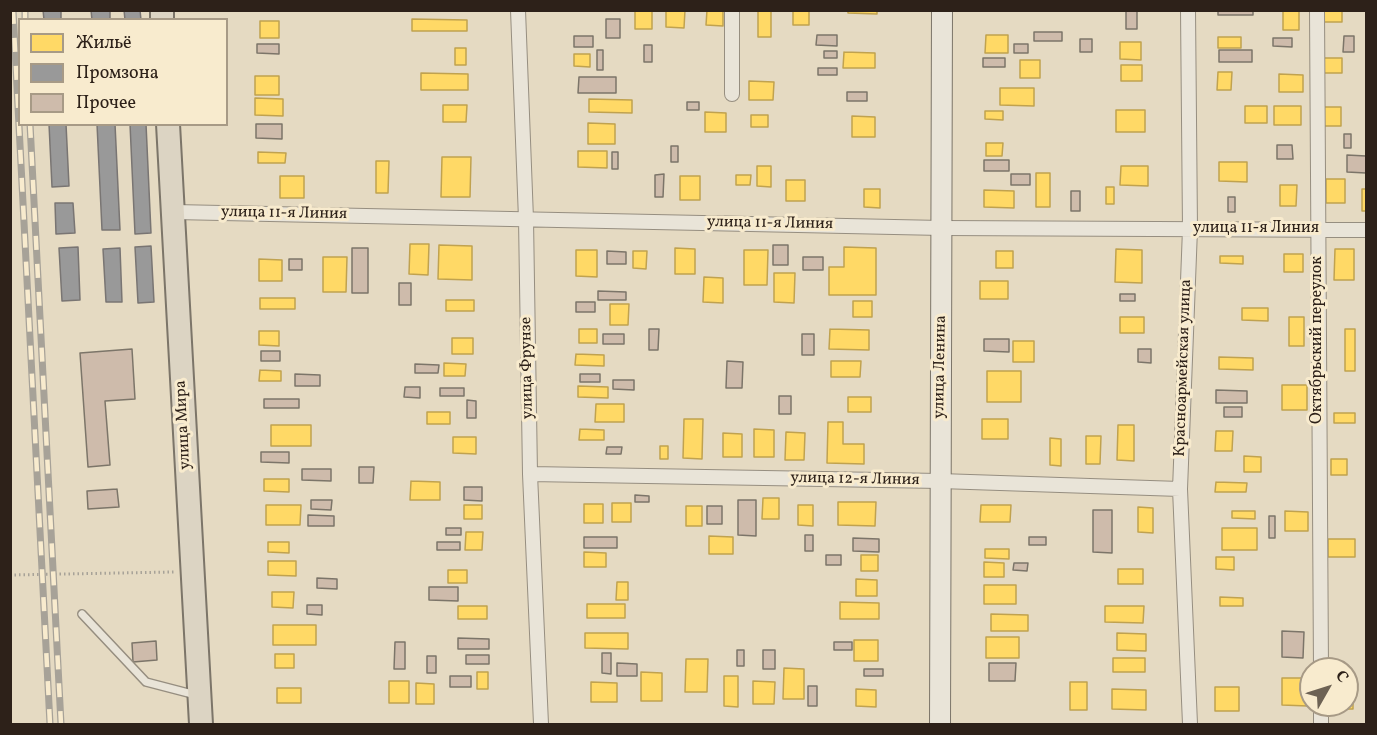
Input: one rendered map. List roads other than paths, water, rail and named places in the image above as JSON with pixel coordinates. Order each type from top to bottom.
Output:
[{"type":"main road","name":"улица Ленина","points":[[940,724],[942,10]]},
{"type":"main road","name":"улица Мира","points":[[168,126],[201,724]]},
{"type":"street","name":"улица Фрунзе","points":[[518,10],[526,219],[530,474],[541,724]]},
{"type":"street","points":[[732,10],[732,94]]},
{"type":"street","name":"Красноармейская улица","points":[[1188,10],[1190,229],[1180,489],[1190,724]]},
{"type":"street","name":"Октябрьский переулок","points":[[1317,10],[1321,657]]},
{"type":"street","name":"улица 11-я Линия","points":[[174,212],[942,228],[1366,230]]},
{"type":"street","name":"улица 12-я Линия","points":[[530,474],[940,481],[1180,489]]},
{"type":"lane","points":[[82,614],[146,682],[199,695]]},
{"type":"railway","points":[[13,10],[18,106]]},
{"type":"railway","points":[[25,10],[25,18]]},
{"type":"railway","points":[[19,126],[50,724]]},
{"type":"railway","points":[[30,126],[61,724]]}]
